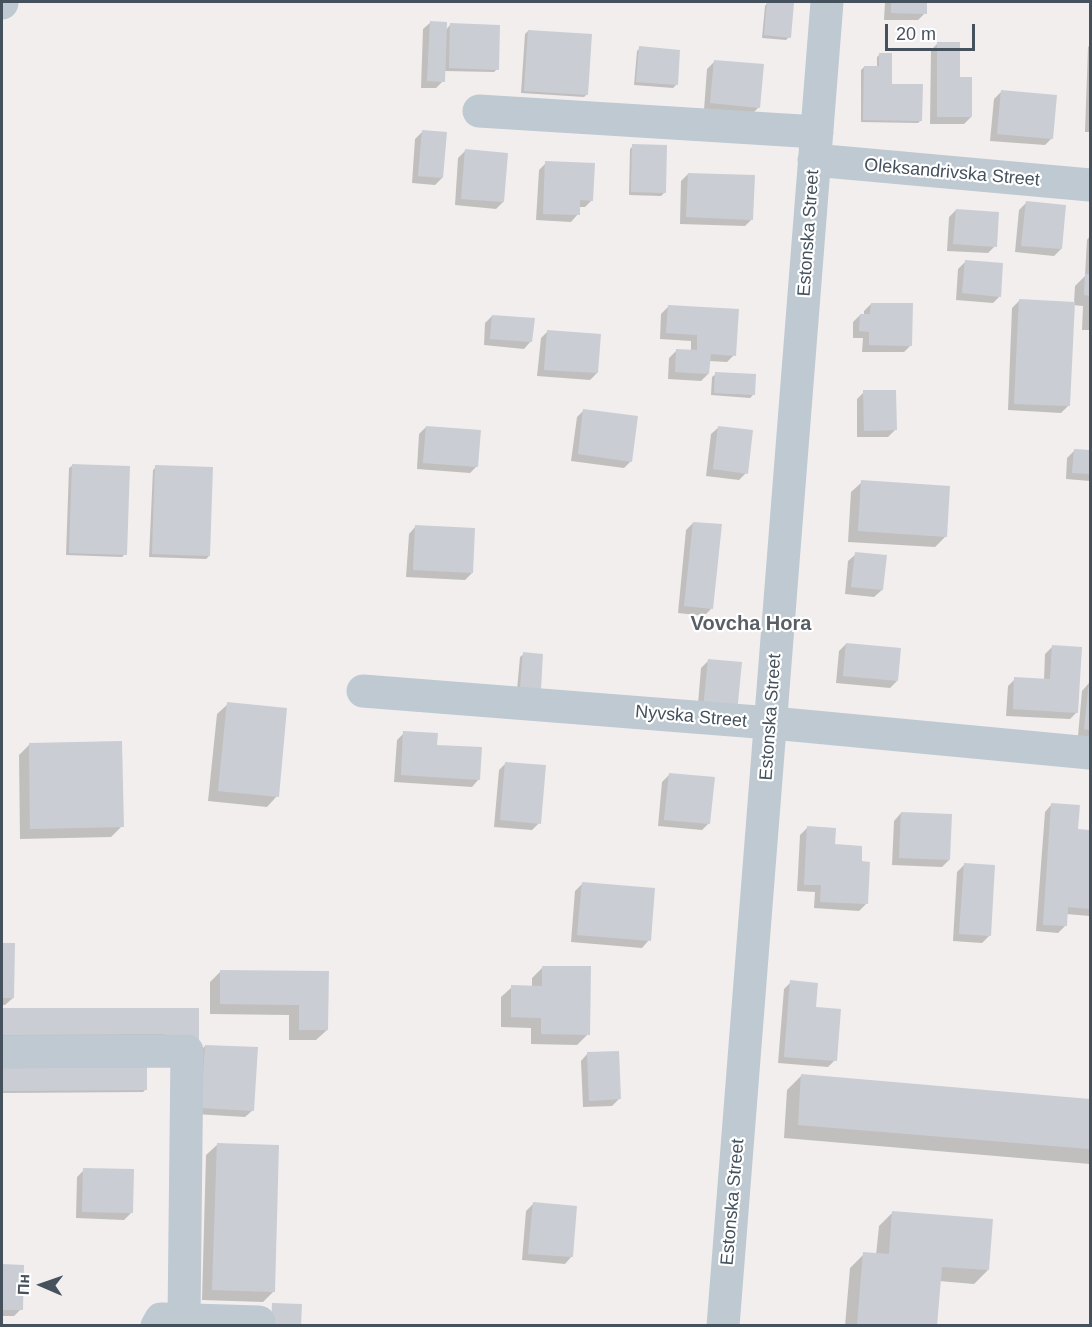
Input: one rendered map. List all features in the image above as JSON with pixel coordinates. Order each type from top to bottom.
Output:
[{"type":"street","name":"Estonska Street","points":[[723,1326],[827,2]]},
{"type":"street","name":"Oleksandrivska Street","points":[[479,111],[816,146],[1090,185]]},
{"type":"street","name":"Nyvska Street","points":[[363,691],[770,723],[1090,753]]},
{"type":"street","points":[[2,1052],[187,1051],[170,1322],[259,1322],[258,1326]]},
{"type":"building","points":[[767,2],[794,3],[791,38],[764,35]]},
{"type":"building","points":[[891,2],[927,2],[927,14],[891,13]]},
{"type":"building","points":[[430,21],[447,22],[445,82],[427,81]]},
{"type":"building","points":[[450,23],[500,25],[499,70],[449,68]]},
{"type":"building","points":[[528,30],[592,34],[588,95],[524,91]]},
{"type":"building","points":[[937,42],[960,42],[960,77],[972,77],[972,117],[937,117]]},
{"type":"building","points":[[639,46],[680,50],[678,85],[636,82]]},
{"type":"building","points":[[879,53],[892,53],[892,84],[923,84],[922,121],[863,120],[864,66],[879,66]]},
{"type":"building","points":[[714,60],[764,64],[760,108],[710,103]]},
{"type":"building","points":[[1001,90],[1057,95],[1053,139],[997,134]]},
{"type":"building","points":[[422,130],[447,132],[443,178],[418,176]]},
{"type":"building","points":[[632,144],[667,145],[666,193],[631,192]]},
{"type":"building","points":[[465,149],[508,153],[504,202],[461,199]]},
{"type":"building","points":[[545,161],[595,163],[593,201],[580,200],[580,215],[543,214]]},
{"type":"building","points":[[688,173],[755,175],[753,220],[686,217]]},
{"type":"building","points":[[1026,201],[1066,205],[1062,249],[1021,246]]},
{"type":"building","points":[[956,209],[999,212],[997,247],[953,244]]},
{"type":"building","points":[[965,260],[1003,263],[1001,297],[962,293]]},
{"type":"building","points":[[1085,274],[1090,274],[1090,296],[1084,295]]},
{"type":"building","points":[[1019,299],[1075,302],[1070,406],[1014,404]]},
{"type":"building","points":[[871,303],[913,303],[912,346],[869,345],[869,332],[859,331],[860,314],[870,314]]},
{"type":"building","points":[[668,305],[739,309],[736,356],[711,354],[709,374],[675,372],[676,349],[697,350],[697,335],[666,333]]},
{"type":"building","points":[[492,315],[535,318],[532,342],[490,339]]},
{"type":"building","points":[[547,330],[601,334],[598,373],[544,370]]},
{"type":"building","points":[[715,372],[756,374],[755,395],[714,393]]},
{"type":"building","points":[[863,390],[896,390],[897,430],[864,431]]},
{"type":"building","points":[[583,409],[638,416],[632,462],[578,454]]},
{"type":"building","points":[[426,426],[481,430],[478,467],[423,463]]},
{"type":"building","points":[[718,426],[753,430],[748,474],[713,469]]},
{"type":"building","points":[[1074,449],[1090,450],[1090,474],[1072,473]]},
{"type":"building","points":[[72,464],[130,466],[127,555],[69,553]]},
{"type":"building","points":[[155,465],[213,467],[210,556],[152,554]]},
{"type":"building","points":[[861,480],[950,486],[947,537],[858,531]]},
{"type":"building","points":[[693,522],[722,524],[713,609],[684,606]]},
{"type":"building","points":[[415,525],[475,528],[473,573],[413,570]]},
{"type":"building","points":[[855,552],[887,555],[883,590],[851,587]]},
{"type":"building","points":[[846,643],[901,648],[898,681],[843,676]]},
{"type":"building","points":[[1052,645],[1082,647],[1078,713],[1013,709],[1014,677],[1050,679]]},
{"type":"building","points":[[523,652],[543,654],[541,689],[520,688]]},
{"type":"building","points":[[708,659],[742,662],[737,713],[703,710]]},
{"type":"building","points":[[1090,682],[1090,730],[1084,729]]},
{"type":"building","points":[[227,702],[287,708],[279,797],[218,791]]},
{"type":"building","points":[[403,731],[438,733],[437,745],[482,747],[480,780],[401,775]]},
{"type":"building","points":[[122,741],[124,827],[30,829],[29,743]]},
{"type":"building","points":[[505,762],[546,765],[541,824],[500,820]]},
{"type":"building","points":[[669,773],[715,777],[710,824],[664,820]]},
{"type":"building","points":[[1051,803],[1080,805],[1078,829],[1090,830],[1090,909],[1068,907],[1067,926],[1043,925]]},
{"type":"building","points":[[901,812],[952,814],[950,860],[899,858]]},
{"type":"building","points":[[807,826],[836,828],[835,844],[862,846],[862,861],[870,862],[868,904],[820,902],[821,885],[804,885]]},
{"type":"building","points":[[964,863],[995,865],[991,936],[959,934]]},
{"type":"building","points":[[582,882],[655,888],[651,941],[577,935]]},
{"type":"building","points":[[2,943],[15,943],[14,998],[2,998]]},
{"type":"building","points":[[542,966],[591,966],[590,1035],[541,1034],[541,1018],[511,1017],[511,985],[542,986]]},
{"type":"building","points":[[220,970],[329,971],[328,1030],[299,1030],[299,1005],[220,1004]]},
{"type":"building","points":[[790,980],[818,983],[816,1007],[841,1009],[837,1061],[784,1057]]},
{"type":"building","points":[[2,1008],[199,1008],[199,1042],[164,1042],[165,1034],[2,1035]]},
{"type":"building","points":[[205,1045],[258,1047],[254,1111],[201,1108]]},
{"type":"building","points":[[619,1051],[621,1099],[589,1101],[587,1052]]},
{"type":"building","points":[[147,1063],[147,1090],[2,1091],[2,1064]]},
{"type":"building","points":[[801,1074],[1090,1099],[1090,1149],[798,1125]]},
{"type":"building","points":[[217,1143],[279,1145],[275,1292],[212,1290]]},
{"type":"building","points":[[83,1168],[134,1169],[133,1213],[82,1212]]},
{"type":"building","points":[[533,1202],[577,1206],[573,1257],[528,1254]]},
{"type":"building","points":[[892,1211],[993,1219],[989,1270],[942,1267],[937,1326],[857,1326],[863,1252],[889,1254]]},
{"type":"building","points":[[2,1264],[24,1265],[23,1310],[2,1310]]},
{"type":"building","points":[[272,1303],[302,1304],[301,1326],[271,1326]]},
{"type":"district","name":"Vovcha Hora","points":[[751,624]]}]
